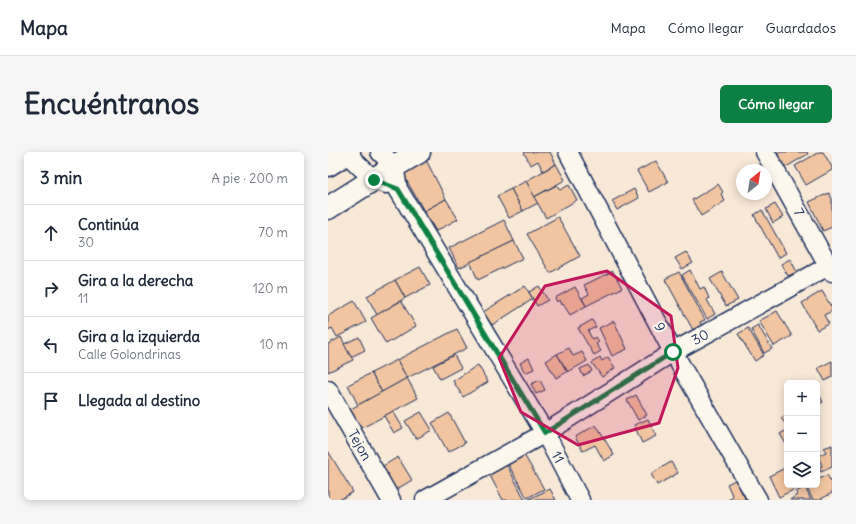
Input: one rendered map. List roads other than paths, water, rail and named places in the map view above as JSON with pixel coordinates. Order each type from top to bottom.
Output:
[{"type":"street","points":[[328,165],[347,152],[374,180],[398,189]]},
{"type":"street","points":[[328,208],[374,180],[387,159],[419,152]]},
{"type":"street","name":"9","points":[[568,152],[673,352],[758,500]]},
{"type":"street","name":"7","points":[[765,152],[831,267]]},
{"type":"street","points":[[387,159],[398,189]]},
{"type":"street","name":"11","points":[[398,189],[545,433],[580,500]]},
{"type":"street","name":"30","points":[[426,500],[545,433],[673,352],[831,267]]},
{"type":"street","name":"Tejon","points":[[328,390],[392,500]]}]
